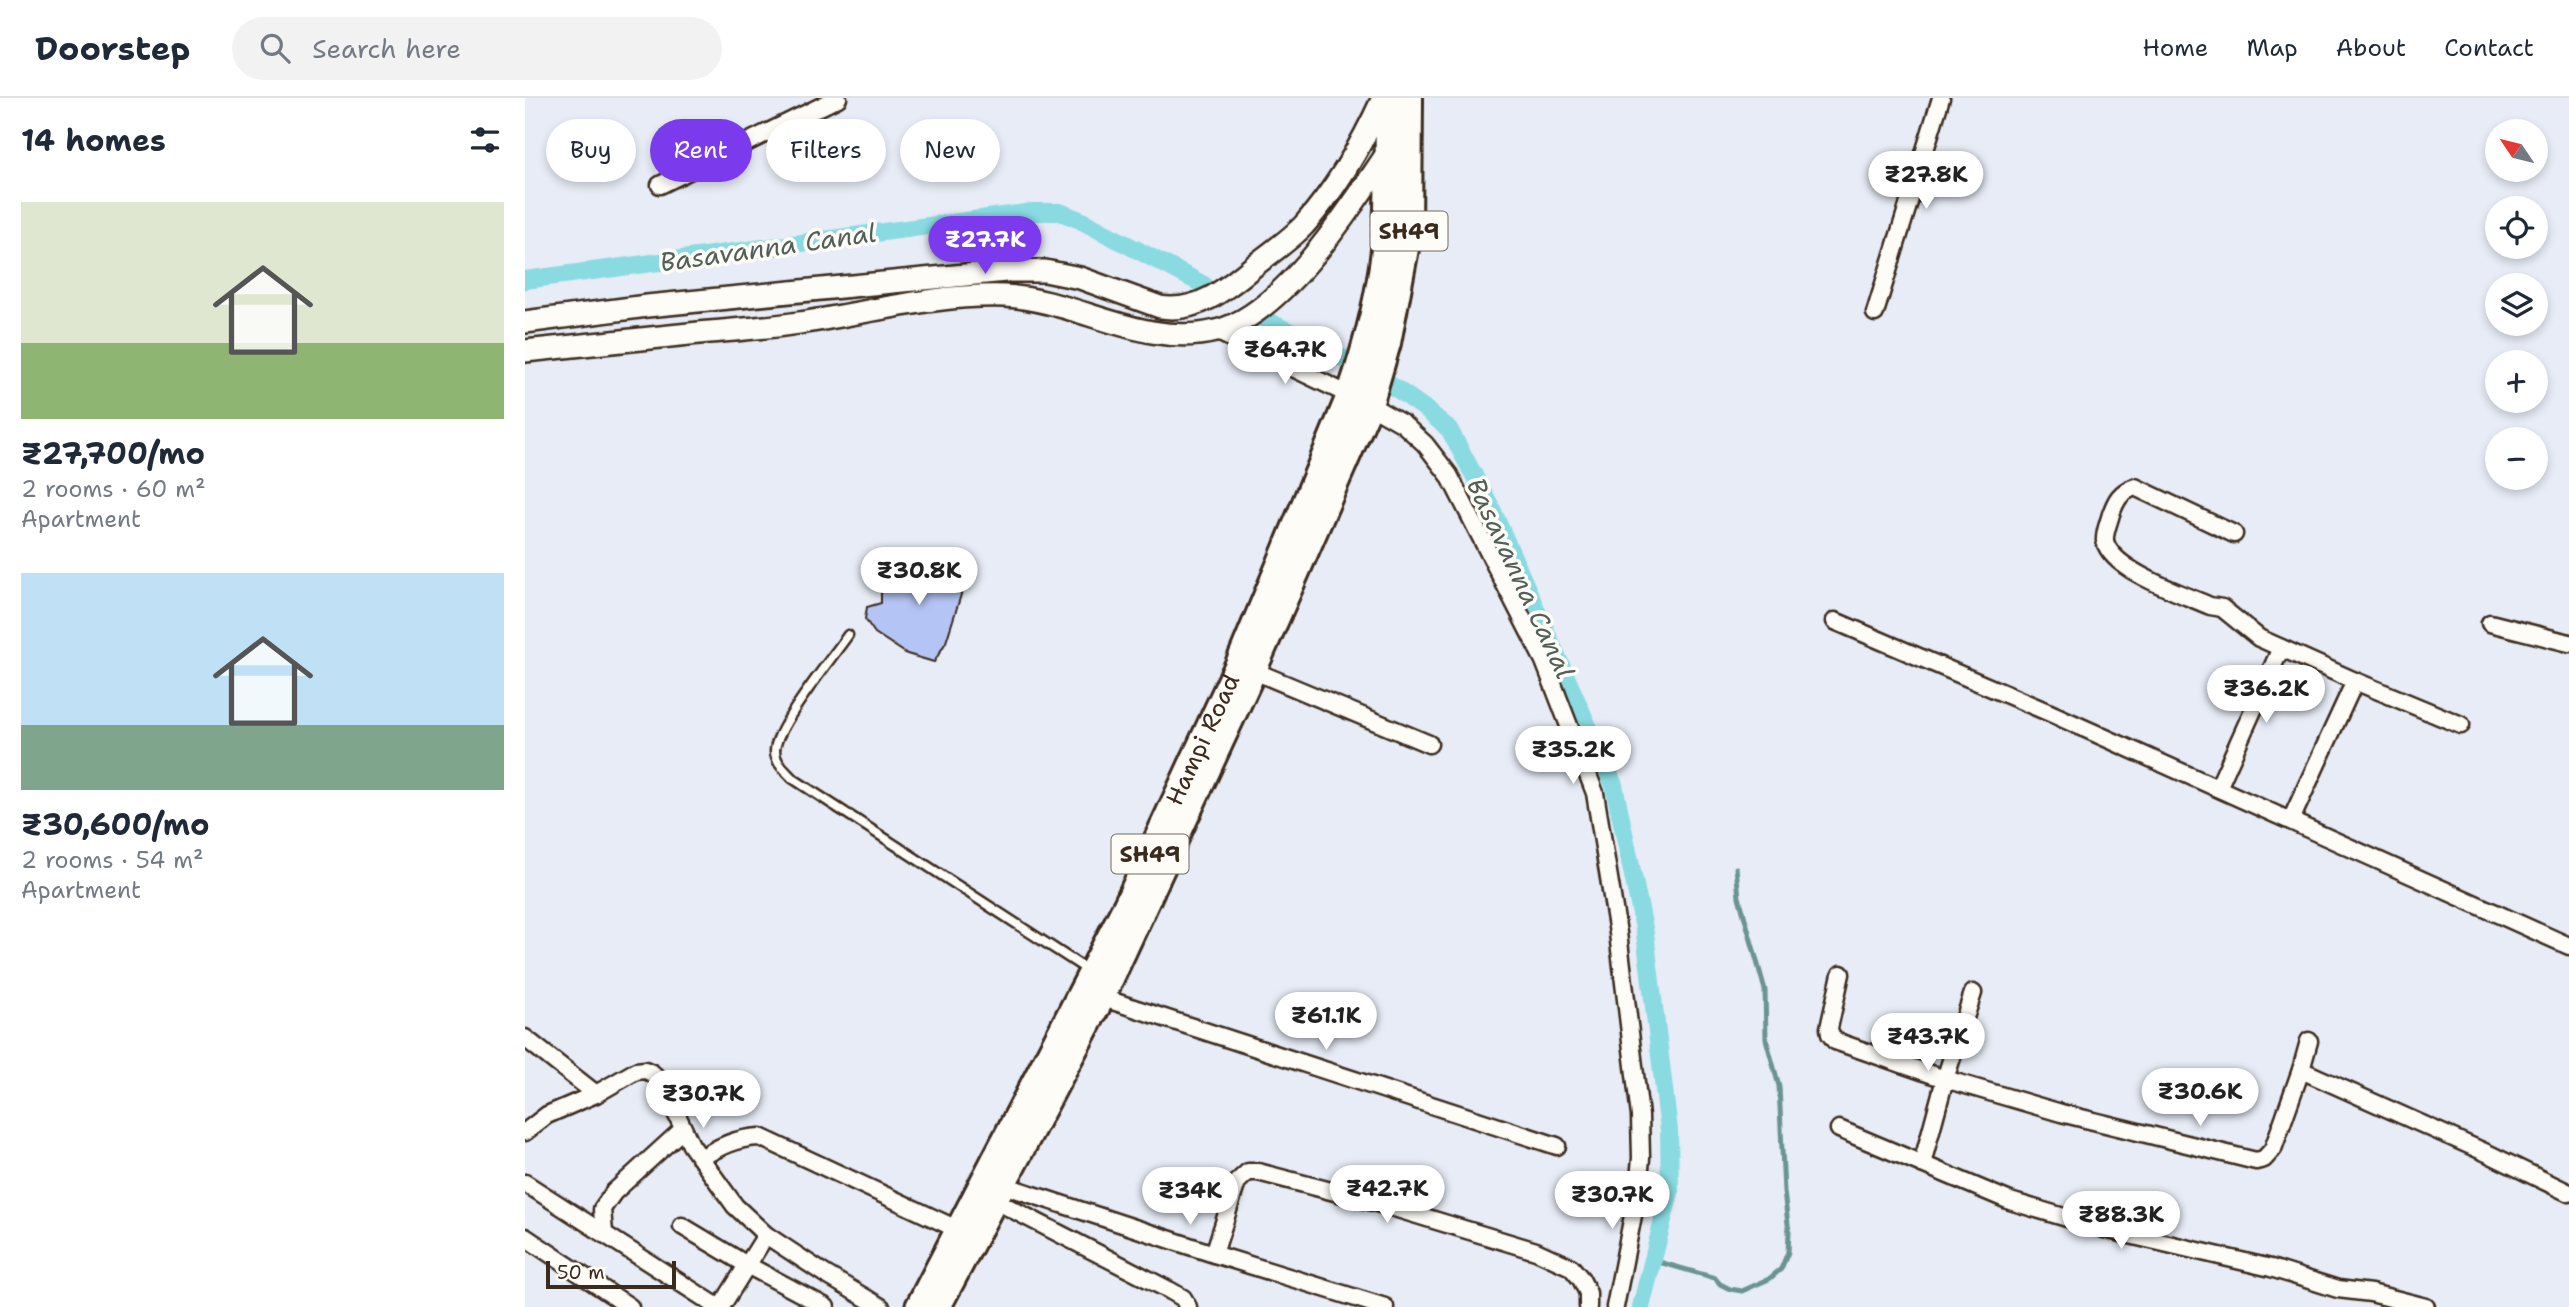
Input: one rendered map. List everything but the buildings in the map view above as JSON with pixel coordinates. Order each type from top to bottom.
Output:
[{"type":"main road","name":"SH49","points":[[1373,357],[1385,240],[1385,98]]},
{"type":"main road","points":[[525,321],[647,306],[1006,271],[1045,271],[1080,278],[1160,307],[1171,309],[1193,306],[1217,295],[1303,226],[1365,137],[1385,98]]},
{"type":"main road","name":"SH49","points":[[1361,395],[1409,233],[1410,98]]},
{"type":"main road","points":[[525,351],[797,323],[955,298],[1003,296],[1039,299],[1146,332],[1183,334],[1216,331],[1256,311],[1296,273],[1336,228],[1386,155]]},
{"type":"main road","name":"Hampi Road","points":[[918,1307],[959,1230],[995,1188],[1092,987],[1126,905],[1246,667],[1361,395]]},
{"type":"main road","name":"SH49","points":[[937,1307],[995,1188]]},
{"type":"street","points":[[660,185],[838,98]]},
{"type":"street","points":[[1875,313],[1941,98]]},
{"type":"street","points":[[1216,331],[1361,395],[1418,437],[1449,475],[1543,661],[1595,793],[1618,933],[1640,1116],[1641,1158],[1615,1307]]},
{"type":"street","points":[[2234,534],[2135,487],[2124,490],[2115,501],[2104,537],[2110,553],[2125,566],[2210,606],[2222,608],[2259,638],[2461,725]]},
{"type":"street","points":[[1835,621],[2291,820],[2569,946]]},
{"type":"street","points":[[2490,623],[2569,643]]},
{"type":"street","points":[[2218,788],[2281,648]]},
{"type":"street","points":[[1246,667],[1429,744]]},
{"type":"street","points":[[2291,820],[2355,681]]},
{"type":"street","points":[[1840,974],[1829,1028],[1835,1041],[1945,1079],[2061,1113],[2256,1161],[2264,1159],[2273,1149],[2309,1041]]},
{"type":"street","points":[[1092,987],[1557,1146]]},
{"type":"street","points":[[1922,1164],[1945,1079],[1973,993]]},
{"type":"street","points":[[525,1038],[596,1094]]},
{"type":"street","points":[[525,1132],[555,1110],[596,1094],[636,1071],[645,1070],[652,1073],[661,1081],[682,1130],[736,1206],[766,1235],[825,1275],[881,1307]]},
{"type":"street","points":[[2301,1070],[2569,1193]]},
{"type":"street","points":[[1839,1129],[2010,1201],[2104,1229],[2271,1268],[2338,1289],[2371,1293],[2426,1307]]},
{"type":"street","points":[[604,1234],[602,1209],[614,1192],[682,1130]]},
{"type":"street","points":[[701,1158],[722,1145],[745,1138],[760,1138],[959,1230]]},
{"type":"street","points":[[1214,1254],[1237,1182],[1248,1172],[1258,1172],[1381,1204],[1536,1251],[1571,1267],[1588,1293],[1588,1307]]},
{"type":"street","points":[[525,1183],[719,1307],[766,1235]]},
{"type":"street","points":[[995,1188],[1385,1307]]},
{"type":"street","points":[[995,1188],[1183,1298],[1188,1307]]},
{"type":"street","points":[[682,1226],[747,1265],[826,1307]]},
{"type":"street","points":[[525,1237],[630,1307]]},
{"type":"lane","points":[[848,635],[781,731],[775,754],[780,766],[792,778],[1092,987]]},
{"type":"waterway","name":"Basavanna Canal","points":[[525,280],[1033,212],[1060,212],[1204,285]]},
{"type":"waterway","name":"Basavanna Canal","points":[[1266,320],[1397,389],[1449,429],[1490,505],[1614,785],[1645,933],[1669,1130],[1670,1192],[1641,1307]]},
{"type":"waterway","points":[[1652,1260],[1715,1278],[1730,1289],[1742,1291],[1769,1279],[1781,1269],[1788,1252],[1779,1086],[1766,1039],[1765,990],[1739,897],[1736,868]]}]
